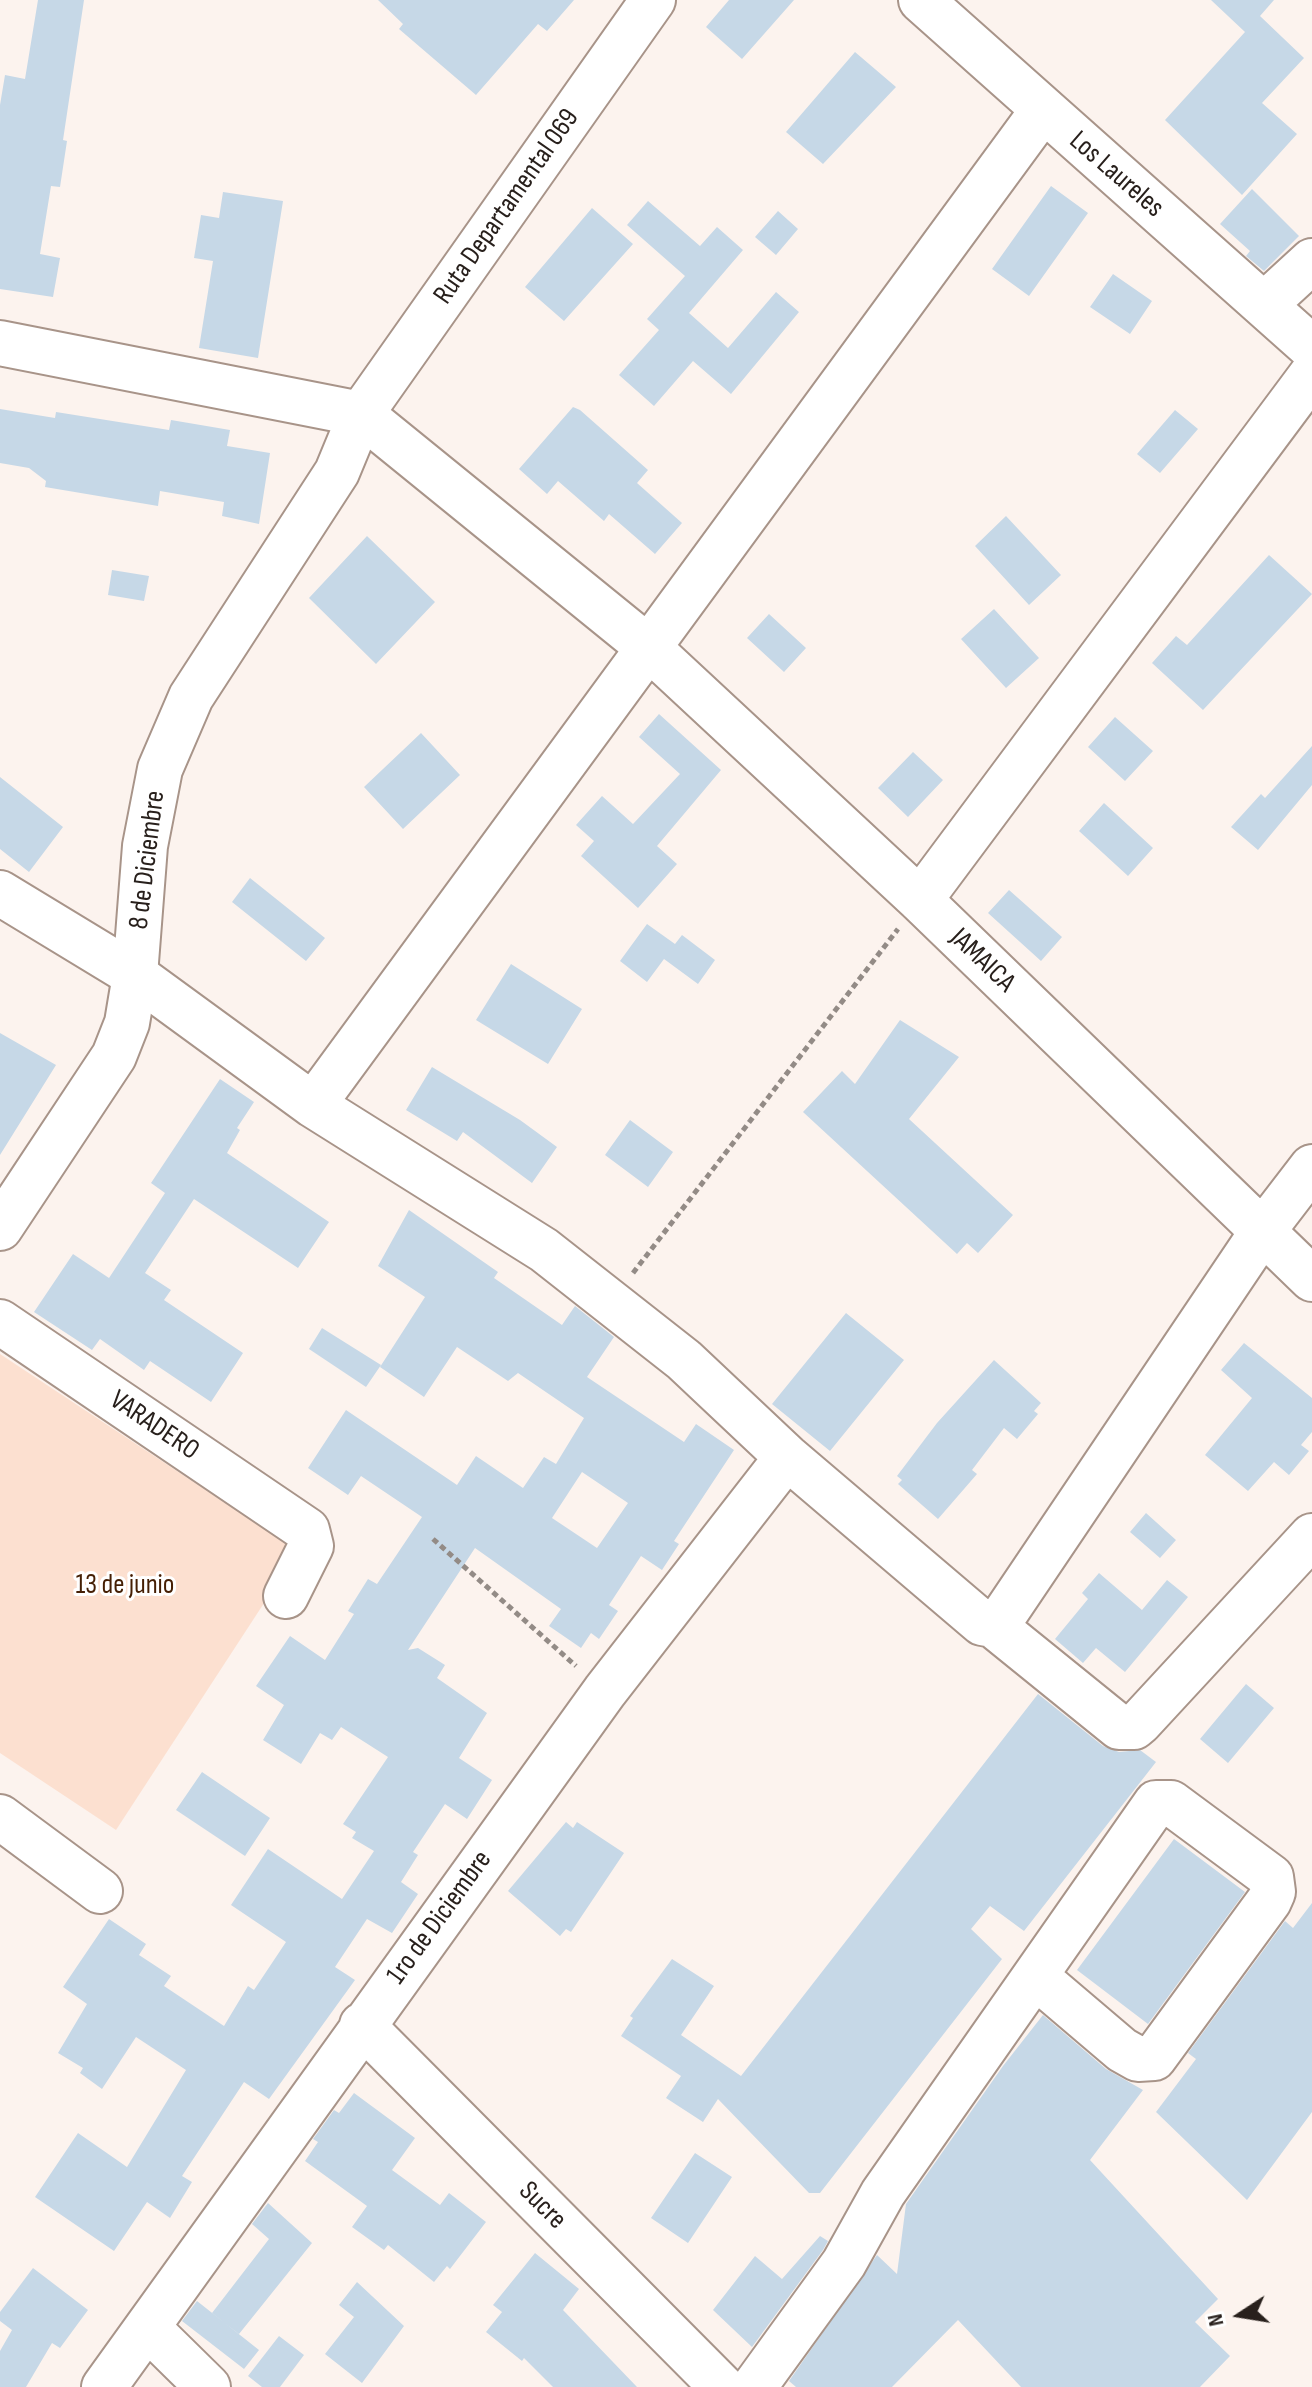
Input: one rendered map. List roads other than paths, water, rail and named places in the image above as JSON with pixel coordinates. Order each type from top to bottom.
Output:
[{"type":"street","name":"Ruta Departamental 069","points":[[361,414],[653,0]]},
{"type":"street","name":"Los Laureles","points":[[921,0],[1312,348]]},
{"type":"street","points":[[313,1105],[1043,110]]},
{"type":"street","points":[[1264,305],[1312,261]]},
{"type":"street","points":[[0,343],[361,414]]},
{"type":"street","points":[[920,900],[1312,374]]},
{"type":"street","name":"JAMAICA","points":[[361,414],[649,648],[920,900],[1312,1279]]},
{"type":"street","name":"8 de Diciembre","points":[[0,1228],[114,1056],[127,1023],[135,975],[145,846],[160,769],[191,697],[337,472],[361,414]]},
{"type":"street","points":[[0,893],[135,975],[313,1105],[544,1250],[684,1360],[787,1457],[982,1623],[993,1625],[1119,1727],[1134,1727],[1312,1536]]},
{"type":"street","points":[[993,1625],[1002,1618],[1262,1232],[1312,1167]]},
{"type":"street","name":"VARADERO","points":[[0,1322],[307,1530],[311,1546],[286,1596]]},
{"type":"street","name":"1ro de Diciembre","points":[[104,2387],[605,1691],[787,1457]]},
{"type":"street","points":[[754,2387],[844,2263],[883,2193],[1156,1803],[1171,1803],[1271,1877],[1273,1885],[1269,1901],[1154,2058],[1138,2059],[1122,2050],[1035,1976]]},
{"type":"street","points":[[0,1817],[100,1891]]},
{"type":"street","name":"Sucre","points":[[362,2025],[722,2387]]},
{"type":"street","points":[[148,2328],[208,2387]]},
{"type":"park label","name":"13 de junio","points":[[125,1586]]}]
